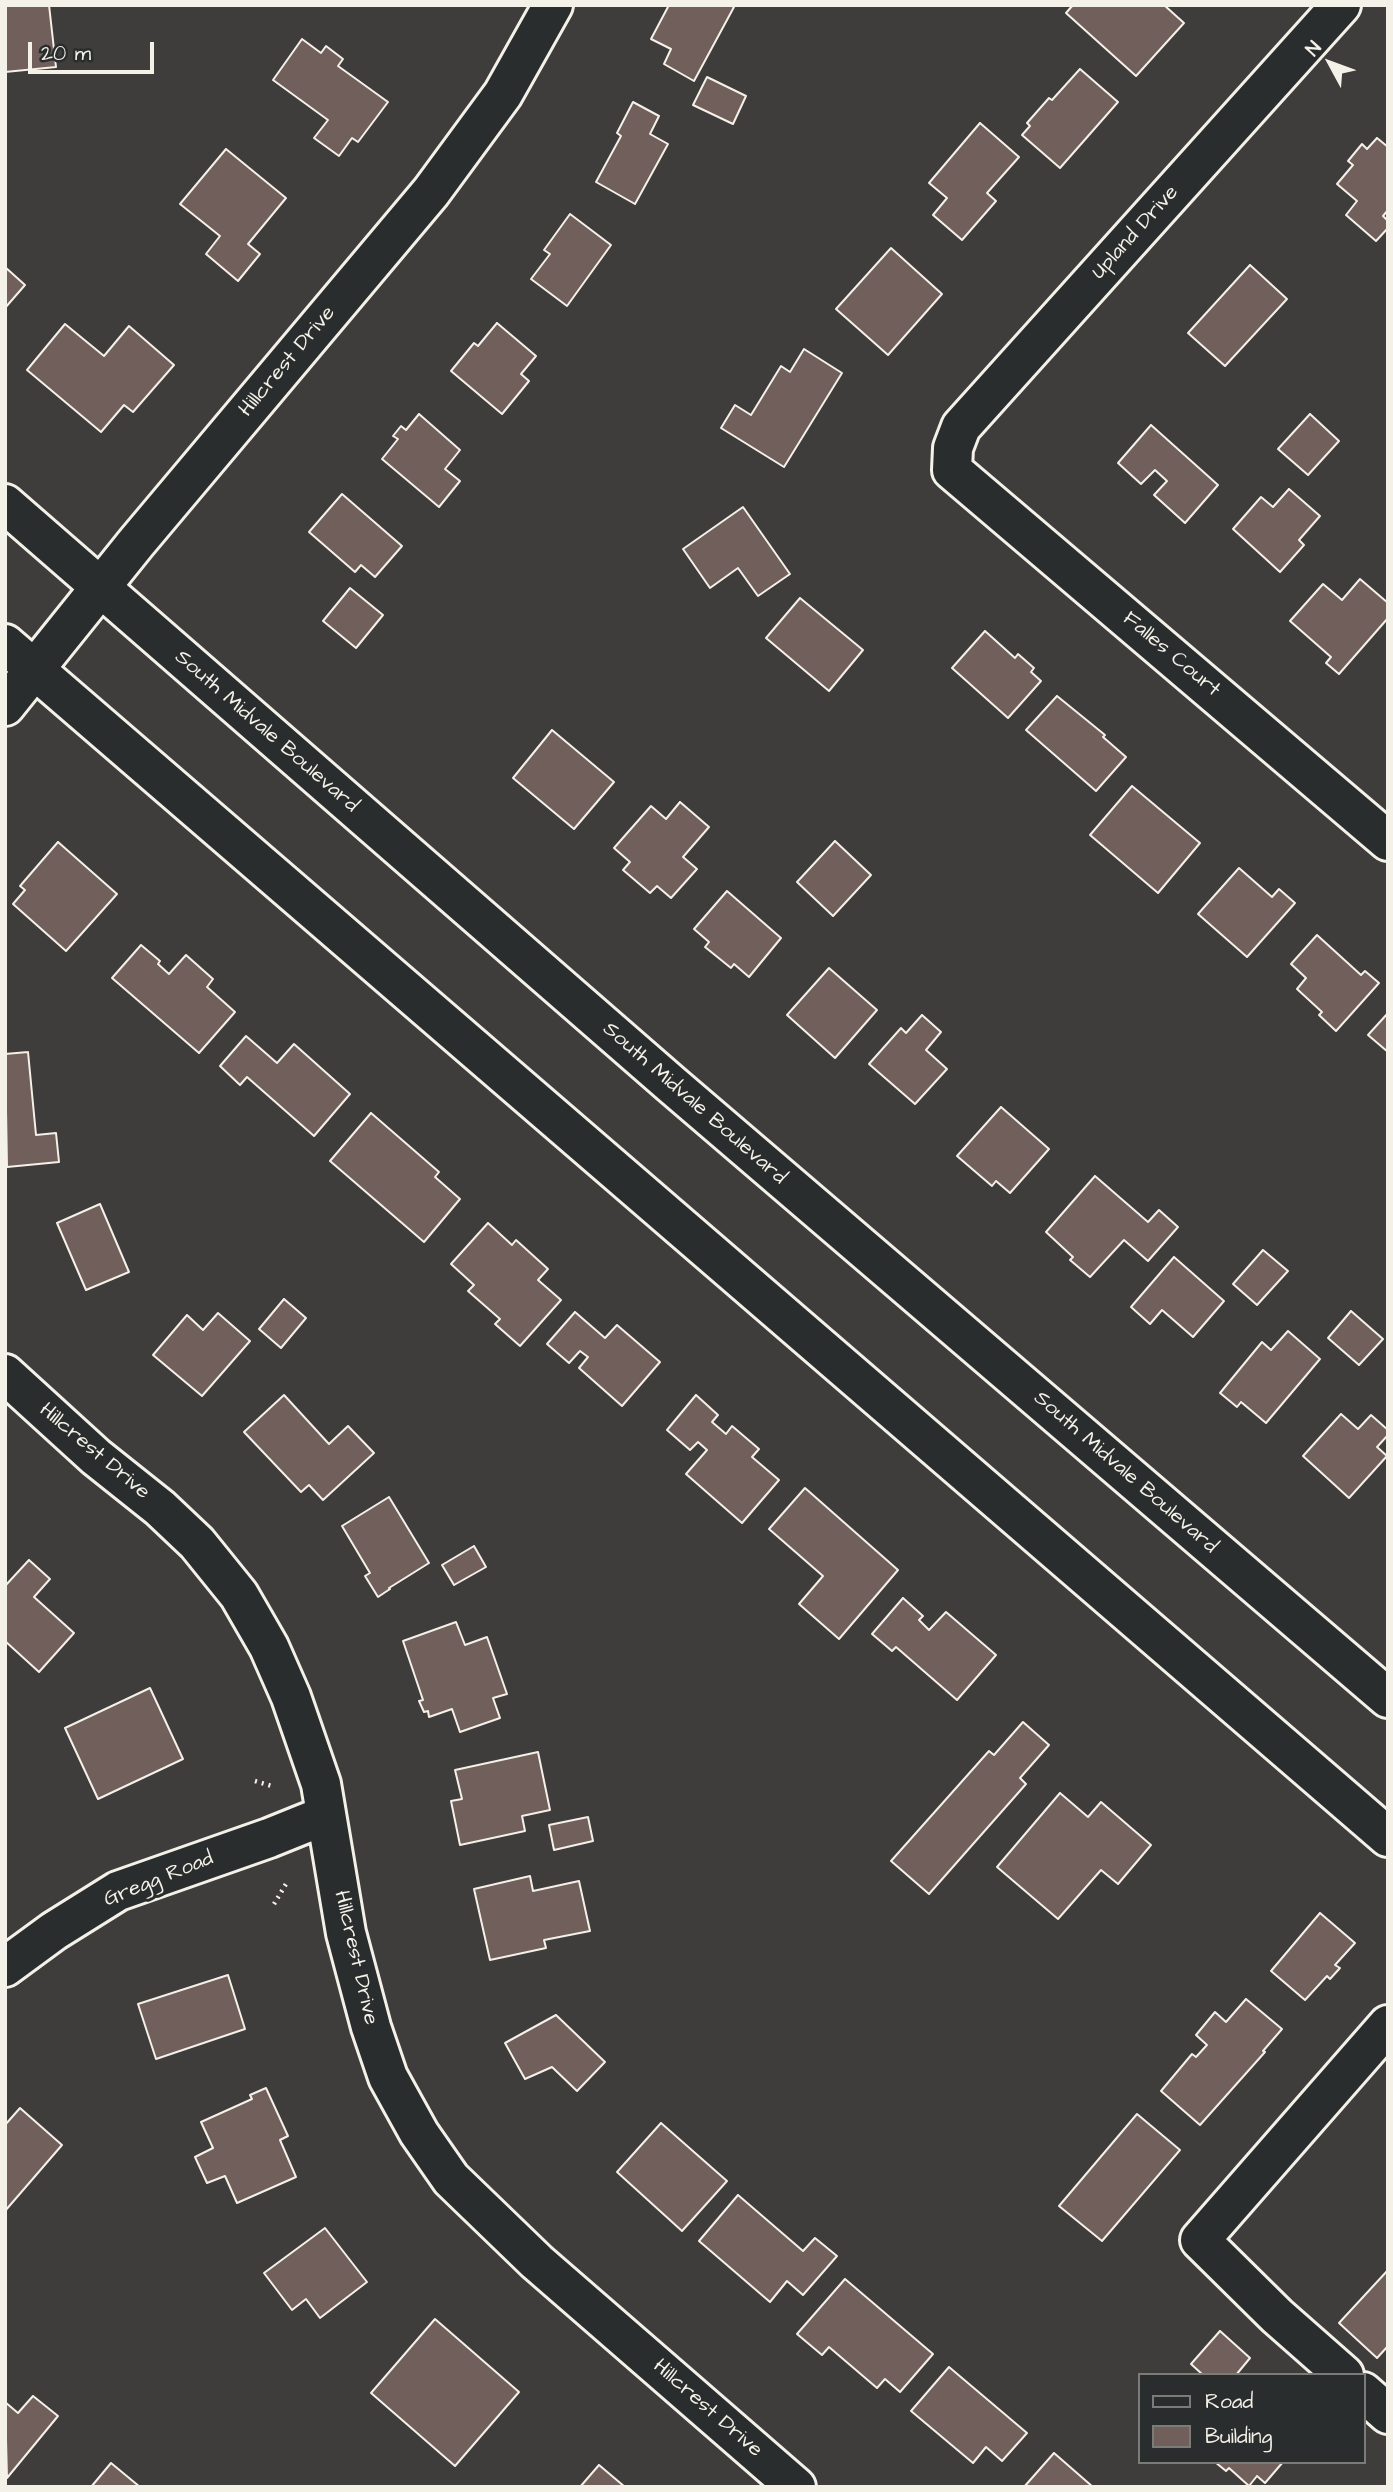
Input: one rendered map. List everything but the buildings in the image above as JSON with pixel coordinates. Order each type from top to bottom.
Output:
[{"type":"street","name":"Upland Drive","points":[[952,470],[953,448],[961,427],[1341,5]]},
{"type":"street","name":"Hillcrest Drive","points":[[5,706],[100,586],[431,192],[503,94],[543,9]]},
{"type":"street","name":"Falles Court","points":[[952,470],[1388,841]]},
{"type":"street","name":"South Midvale Boulevard","points":[[5,504],[650,1066],[1388,1698]]},
{"type":"street","points":[[5,644],[1388,1838]]},
{"type":"street","name":"Hillcrest Drive","points":[[5,1374],[96,1457],[160,1508],[197,1543],[239,1595],[270,1647],[291,1696],[321,1784],[346,1933],[371,2027],[388,2077],[419,2133],[451,2179],[537,2262],[796,2487]]},
{"type":"street","name":"Gregg Road","points":[[5,1967],[54,1931],[118,1891],[326,1815]]},
{"type":"street","points":[[1342,2373],[1200,2240],[1388,2025]]},
{"type":"street","points":[[1365,2394],[1388,2414]]},
{"type":"path","points":[[255,1781],[275,1787]]},
{"type":"path","points":[[274,1904],[286,1884]]}]
